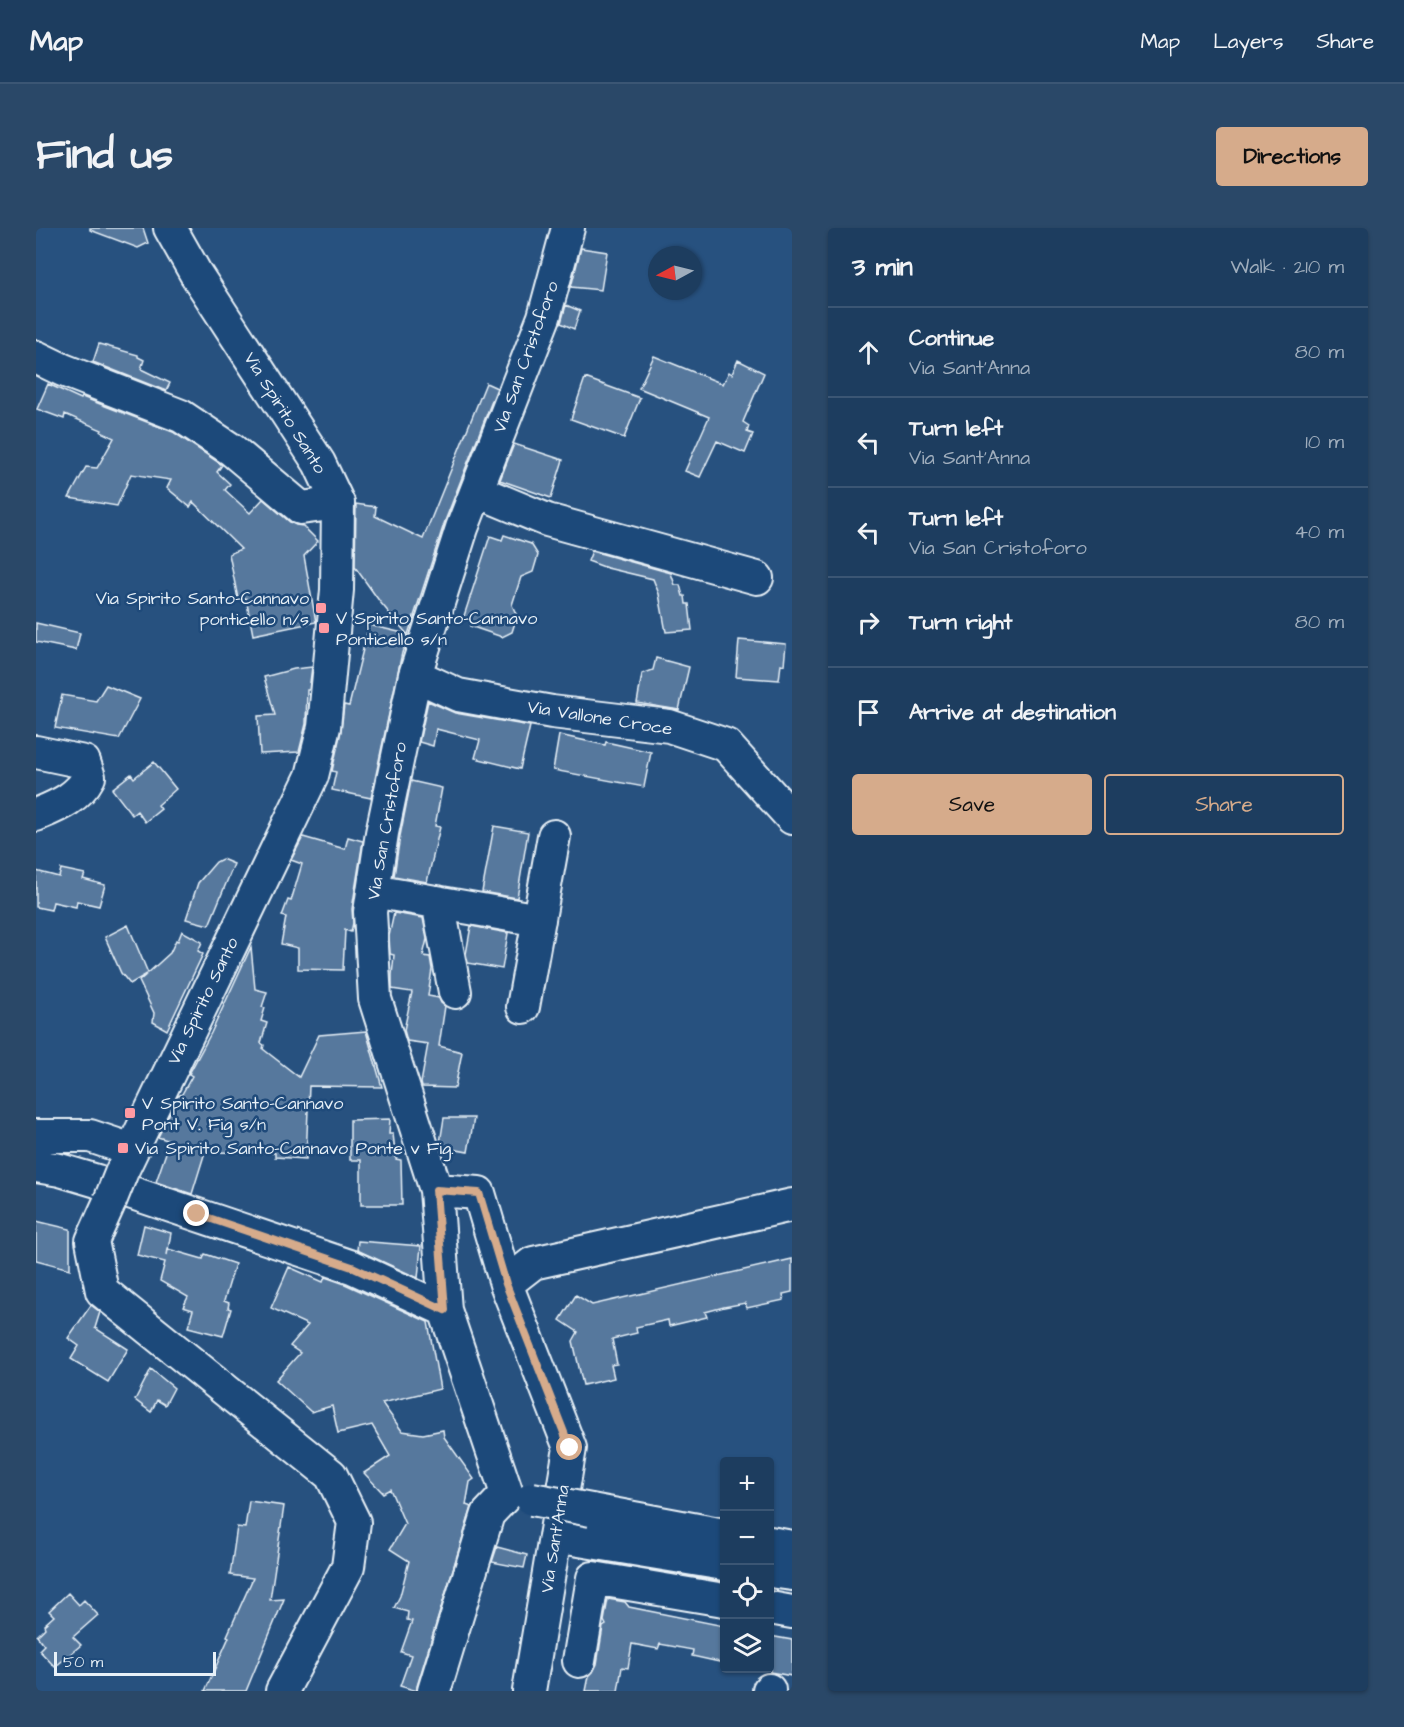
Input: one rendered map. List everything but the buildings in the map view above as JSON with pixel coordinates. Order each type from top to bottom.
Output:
[{"type":"street","name":"Via San Cristoforo","points":[[519,1496],[445,1310],[436,1190],[375,999],[370,912],[382,833],[415,675],[462,528],[544,317],[568,228]]},
{"type":"street","name":"Via Spirito Santo","points":[[172,229],[196,274],[320,463],[338,503],[337,590],[324,727],[312,776],[127,1160],[92,1241],[102,1291],[331,1475],[354,1522],[348,1567],[282,1691]]},
{"type":"street","points":[[36,357],[63,370],[181,416],[232,450],[302,508],[338,503]]},
{"type":"street","points":[[477,491],[547,520],[757,578]]},
{"type":"street","name":"Via Vallone Croce","points":[[415,675],[458,695],[552,712],[669,726],[726,745],[792,818]]},
{"type":"street","points":[[36,752],[84,762],[89,777],[84,787],[67,801],[36,815]]},
{"type":"street","points":[[523,1006],[554,836]]},
{"type":"street","points":[[373,891],[540,920]]},
{"type":"street","points":[[438,902],[455,992]]},
{"type":"street","points":[[36,1136],[90,1136],[127,1160]]},
{"type":"street","points":[[36,1166],[60,1170],[97,1181],[341,1263],[445,1310]]},
{"type":"street","name":"Via Sant'Anna","points":[[436,1190],[479,1193],[506,1284],[570,1448],[529,1691]]},
{"type":"street","points":[[506,1284],[533,1263],[792,1205]]},
{"type":"street","points":[[434,1691],[488,1514],[519,1496],[720,1534]]},
{"type":"street","points":[[555,1536],[720,1562]]},
{"type":"street","points":[[774,1544],[792,1547]]},
{"type":"street","points":[[774,1572],[792,1575]]},
{"type":"street","points":[[579,1661],[593,1578],[720,1599]]},
{"type":"street","points":[[774,1609],[792,1612]]},
{"type":"place","name":"Via Spirito Santo-Cannavo ponticello n/s","points":[[321,608]]},
{"type":"place","name":"V Spirito Santo-Cannavo Ponticello s/n","points":[[324,628]]},
{"type":"place","name":"V Spirito Santo-Cannavo Pont V. Fig s/n","points":[[130,1113]]},
{"type":"place","name":"Via Spirito Santo-Cannavo Ponte v Fig.","points":[[123,1148]]},
{"type":"route","points":[[197,1214],[352,1267],[445,1310],[436,1190],[479,1193],[506,1284],[570,1448]]}]
